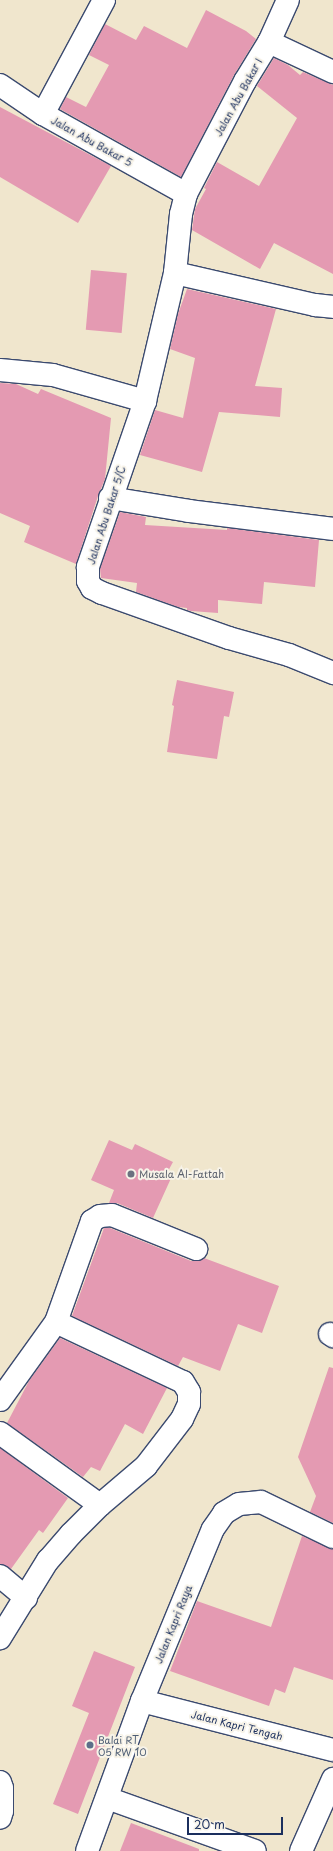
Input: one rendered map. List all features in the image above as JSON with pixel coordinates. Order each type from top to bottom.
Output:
[{"type":"street","points":[[43,114],[104,0]]},
{"type":"street","name":"Jalan Abu Bakar I","points":[[186,194],[269,42],[288,0]]},
{"type":"street","points":[[269,42],[333,72]]},
{"type":"street","name":"Jalan Abu Bakar 5","points":[[0,86],[43,114],[186,194]]},
{"type":"street","name":"Jalan Abu Bakar 5/C","points":[[186,194],[181,214],[175,272],[145,401],[110,498],[88,567],[88,581],[92,588],[102,593],[229,638],[289,655],[333,673]]},
{"type":"street","points":[[175,272],[333,307]]},
{"type":"street","points":[[0,370],[53,375],[145,401]]},
{"type":"street","points":[[110,498],[189,511],[333,529]]},
{"type":"street","points":[[0,1400],[56,1322],[92,1221],[100,1216],[112,1216],[196,1249]]},
{"type":"street","points":[[0,1638],[48,1560],[100,1505],[146,1466],[182,1419],[188,1404],[189,1392],[183,1382],[56,1322]]},
{"type":"street","points":[[0,1433],[100,1505]]},
{"type":"street","name":"Jalan Kapri Raya","points":[[87,1851],[142,1700],[213,1529],[224,1513],[239,1504],[261,1502],[333,1537]]},
{"type":"street","points":[[0,1576],[26,1598]]},
{"type":"street","name":"Jalan Kapri Tengah","points":[[142,1700],[333,1750]]},
{"type":"street","points":[[301,1851],[333,1779]]},
{"type":"street","points":[[0,1782],[2,1788],[2,1812],[0,1818]]},
{"type":"street","points":[[107,1798],[255,1851]]},
{"type":"building","points":[[206,10],[246,31],[256,39],[234,75],[181,177],[60,109],[66,97],[86,107],[109,65],[89,55],[105,24],[136,40],[144,26],[187,48]]},
{"type":"building","points":[[274,58],[288,65],[300,75],[303,72],[333,85],[333,274],[274,243],[260,269],[192,230],[195,209],[206,189],[204,188],[217,162],[259,186],[297,118],[257,86]]},
{"type":"building","points":[[0,107],[111,166],[78,223],[0,177]]},
{"type":"building","points":[[91,270],[127,273],[122,333],[86,330]]},
{"type":"building","points":[[187,289],[276,309],[255,386],[282,388],[280,417],[219,412],[202,472],[140,455],[155,410],[183,418],[195,358],[170,349],[178,314]]},
{"type":"building","points":[[0,383],[16,384],[38,394],[41,389],[111,418],[105,479],[76,564],[24,542],[30,526],[0,513]]},
{"type":"building","points":[[120,512],[146,517],[145,525],[227,530],[227,528],[319,540],[315,587],[264,582],[262,604],[218,600],[218,613],[187,610],[187,608],[178,607],[136,592],[137,583],[101,578],[100,569]]},
{"type":"building","points":[[177,680],[234,692],[229,717],[224,716],[217,759],[167,752],[174,706],[172,705]]},
{"type":"building","name":"Musala Al-Fattah","points":[[109,1140],[132,1150],[135,1144],[173,1162],[167,1173],[172,1176],[153,1218],[117,1203],[109,1203],[114,1190],[91,1180]]},
{"type":"building","points":[[104,1228],[110,1228],[191,1261],[198,1261],[204,1258],[279,1286],[262,1333],[238,1324],[220,1371],[183,1357],[178,1366],[72,1316]]},
{"type":"building","points":[[60,1338],[167,1388],[143,1434],[125,1424],[100,1471],[91,1467],[83,1477],[7,1423],[29,1381]]},
{"type":"building","points":[[329,1367],[333,1368],[333,1523],[310,1512],[316,1496],[298,1457]]},
{"type":"building","points":[[0,1448],[68,1498],[43,1533],[39,1530],[11,1569],[0,1564]]},
{"type":"building","points":[[302,1536],[333,1549],[333,1680],[294,1667],[285,1693],[275,1689],[269,1706],[170,1671],[197,1601],[271,1627]]},
{"type":"building","points":[[94,1651],[135,1667],[78,1814],[53,1804],[89,1713],[72,1706]]},
{"type":"building","points":[[131,1823],[199,1849],[199,1851],[120,1851]]},
{"type":"place","name":"Musala Al-Fattah","points":[[131,1174]]},
{"type":"place","name":"Balai RT 05 RW 10","points":[[90,1745]]}]
